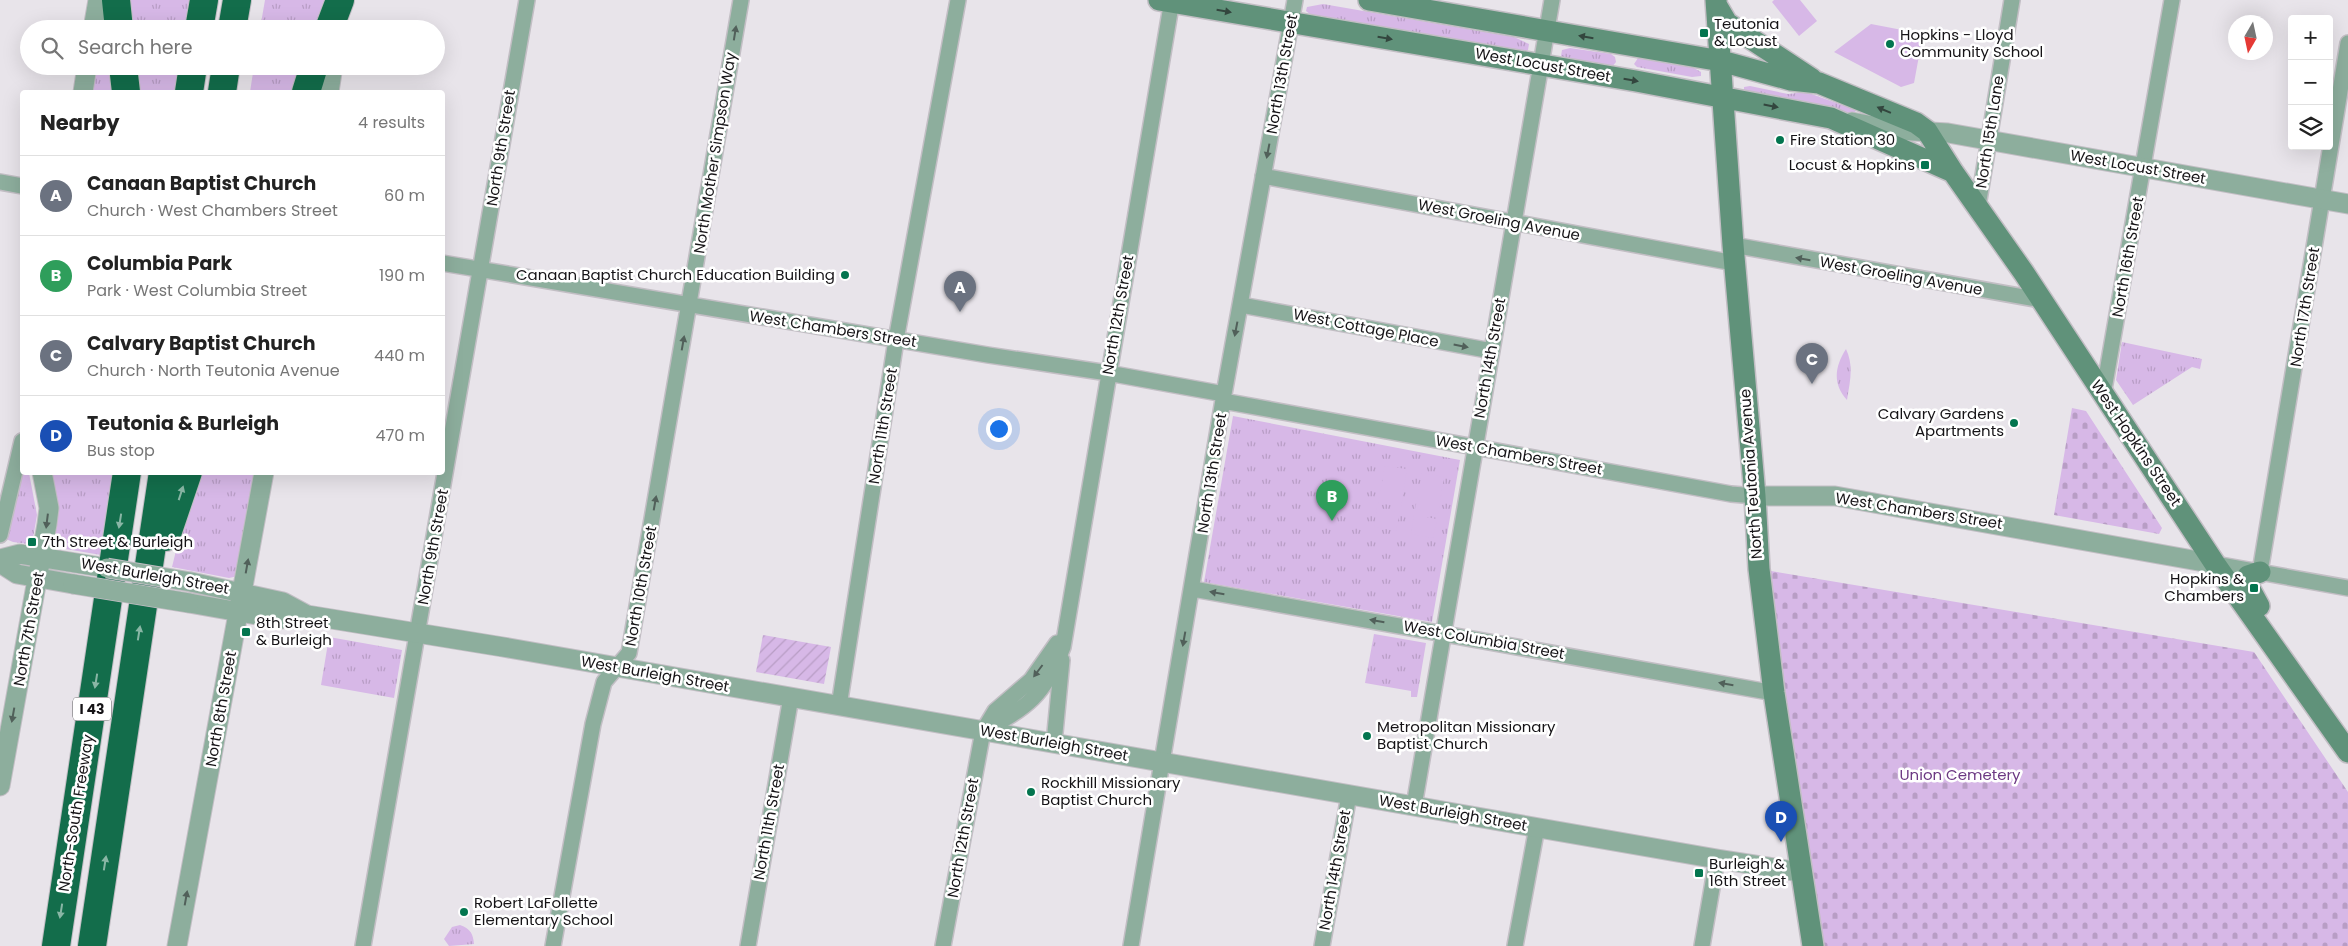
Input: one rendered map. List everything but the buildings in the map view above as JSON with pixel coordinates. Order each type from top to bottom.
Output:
[{"type":"highway","points":[[116,0],[118,20]]},
{"type":"highway","points":[[201,20],[204,0]]},
{"type":"highway","points":[[234,20],[237,0]]},
{"type":"highway","points":[[333,20],[342,0]]},
{"type":"highway","points":[[124,75],[126,90]]},
{"type":"highway","points":[[189,90],[192,75]]},
{"type":"highway","points":[[222,90],[225,75]]},
{"type":"highway","points":[[307,90],[311,75]]},
{"type":"highway","name":"North-South Freeway","points":[[56,946],[127,475]]},
{"type":"highway","name":"I 43","points":[[92,946],[163,475]]},
{"type":"highway","points":[[144,605],[187,475]]},
{"type":"main road","name":"West Locust Street","points":[[1370,0],[1720,62],[1791,80],[1818,83],[1916,123],[1927,131]]},
{"type":"main road","name":"West Locust Street","points":[[1168,1],[1724,97],[1831,118]]},
{"type":"main road","name":"North Teutonia Avenue","points":[[1716,3],[1724,97],[1733,254],[1755,496],[1759,569],[1774,693],[1800,872],[1814,946]]},
{"type":"main road","points":[[1716,3],[1727,23],[1818,83]]},
{"type":"main road","points":[[1831,118],[1953,172]]},
{"type":"main road","name":"West Hopkins Street","points":[[1927,131],[2214,564],[2348,752]]},
{"type":"main road","points":[[2260,572],[2248,576],[2246,582],[2260,607],[2261,629]]},
{"type":"street","points":[[95,20],[98,0]]},
{"type":"street","points":[[340,20],[342,0]]},
{"type":"street","name":"North 9th Street","points":[[363,946],[419,633],[527,0]]},
{"type":"street","name":"North Mother Simpson Way","points":[[690,305],[741,0]]},
{"type":"street","name":"North 11th Street","points":[[838,706],[896,340],[958,0]]},
{"type":"street","name":"North 13th Street","points":[[1131,946],[1164,761],[1224,398],[1295,0]]},
{"type":"street","name":"North 14th Street","points":[[1414,806],[1552,0]]},
{"type":"street","name":"North 15th Lane","points":[[1978,206],[2012,0]]},
{"type":"street","name":"North 16th Street","points":[[2103,395],[2172,0]]},
{"type":"street","name":"North 12th Street","points":[[983,731],[1019,712],[1036,697],[1054,670],[1063,647],[1064,631],[1168,1]]},
{"type":"street","name":"North 17th Street","points":[[2260,572],[2348,43]]},
{"type":"street","points":[[83,90],[86,75]]},
{"type":"street","points":[[329,90],[332,75]]},
{"type":"street","name":"West Locust Street","points":[[1831,118],[1895,130],[1927,131],[1988,140],[2348,204]]},
{"type":"street","name":"West Groeling Avenue","points":[[1263,176],[1513,222],[2040,300]]},
{"type":"street","points":[[0,182],[20,186]]},
{"type":"street","name":"West Chambers Street","points":[[445,263],[896,340],[1108,373],[1224,398],[1475,447],[1731,494],[1755,496],[1835,496],[2348,588]]},
{"type":"street","name":"North 10th Street","points":[[553,946],[593,724],[604,682],[630,652],[690,305]]},
{"type":"street","name":"West Cottage Place","points":[[1241,305],[1492,351]]},
{"type":"street","points":[[0,535],[20,449]]},
{"type":"street","name":"North 7th Street","points":[[0,786],[42,557],[49,508],[43,475]]},
{"type":"street","name":"North 8th Street","points":[[177,946],[263,475]]},
{"type":"street","name":"West Burleigh Street","points":[[0,559],[20,554],[191,582],[283,602],[307,615]]},
{"type":"street","name":"West Burleigh Street","points":[[0,563],[17,574],[38,578],[280,619],[307,615],[419,633],[1800,872]]},
{"type":"street","name":"West Columbia Street","points":[[1193,588],[1774,693]]},
{"type":"street","name":"North 12th Street","points":[[943,946],[983,731],[995,711],[1032,680],[1064,631]]},
{"type":"street","points":[[1054,743],[1063,647]]},
{"type":"street","name":"North 11th Street","points":[[748,946],[791,697]]},
{"type":"street","name":"North 14th Street","points":[[1322,946],[1349,794]]},
{"type":"street","points":[[1515,946],[1537,828]]},
{"type":"street","points":[[1702,946],[1717,859]]},
{"type":"green space","points":[[126,0],[193,0],[190,20],[128,20]]},
{"type":"green space","points":[[265,0],[325,0],[320,20],[262,20]]},
{"type":"green space","points":[[1774,0],[1800,0],[1817,21],[1799,36],[1772,2]]},
{"type":"green space","points":[[1323,4],[1514,37],[1529,44],[1528,50],[1521,52],[1312,16],[1306,11],[1307,7]]},
{"type":"green space","points":[[1871,24],[1923,34],[1914,83],[1901,87],[1834,52]]},
{"type":"green space","points":[[1570,48],[1611,54],[1615,57],[1616,62],[1612,67],[1567,60],[1561,56],[1562,50]]},
{"type":"green space","points":[[1638,58],[1694,68],[1701,72],[1701,76],[1692,77],[1637,67],[1634,64]]},
{"type":"green space","points":[[94,75],[117,75],[118,90],[91,90]]},
{"type":"green space","points":[[133,75],[181,75],[178,90],[135,90]]},
{"type":"green space","points":[[253,75],[305,75],[301,90],[250,90]]},
{"type":"green space","points":[[1750,86],[1788,94],[1806,92],[1856,110],[1854,116],[1744,91],[1744,87]]},
{"type":"green space","points":[[2122,342],[2202,359],[2200,369],[2192,367],[2133,405],[2116,380]]},
{"type":"green space","points":[[1846,349],[1851,368],[1847,400],[1842,394],[1837,381],[1839,362]]},
{"type":"green space","points":[[2072,408],[2086,411],[2162,528],[2159,534],[2054,515]]},
{"type":"green space","points":[[1233,416],[1460,460],[1432,622],[1204,582]]},
{"type":"green space","points":[[1385,466],[1407,469],[1401,507],[1378,503]]},
{"type":"green space","points":[[1422,473],[1444,477],[1438,514],[1415,510]]},
{"type":"green space","points":[[22,475],[29,475],[37,515],[33,538],[29,538],[28,544],[6,539]]},
{"type":"green space","points":[[49,475],[115,475],[101,555],[54,547],[56,503]]},
{"type":"green space","points":[[195,475],[255,475],[238,576],[229,578],[172,567]]},
{"type":"green space","points":[[1377,508],[1400,512],[1396,531],[1374,527]]},
{"type":"green space","points":[[1414,515],[1437,519],[1433,538],[1411,534]]},
{"type":"green space","name":"Union Cemetery","points":[[1759,569],[2254,652],[2348,792],[2348,946],[1813,946]]},
{"type":"green space","points":[[1374,634],[1426,643],[1417,697],[1411,697],[1411,691],[1365,683]]},
{"type":"green space","points":[[763,635],[831,647],[824,684],[756,672]]},
{"type":"green space","points":[[329,637],[402,650],[394,698],[321,685]]},
{"type":"green space","points":[[460,925],[471,932],[474,944],[449,946],[444,939],[452,927]]},
{"type":"place","name":"Teutonia & Locust","points":[[1704,33]]},
{"type":"place","name":"Hopkins - Lloyd Community School","points":[[1890,44]]},
{"type":"place","name":"Fire Station 30","points":[[1780,140]]},
{"type":"place","name":"Locust & Hopkins","points":[[1925,165]]},
{"type":"place","name":"Canaan Baptist Church Education Building","points":[[845,275]]},
{"type":"place","name":"Canaan Baptist Church","points":[[960,312]]},
{"type":"place","name":"Calvary Baptist Church","points":[[1812,384]]},
{"type":"place","name":"Calvary Gardens Apartments","points":[[2014,423]]},
{"type":"place","name":"Columbia Park","points":[[1332,521]]},
{"type":"place","name":"7th Street & Burleigh","points":[[32,542]]},
{"type":"place","name":"Hopkins & Chambers","points":[[2254,588]]},
{"type":"place","name":"8th Street & Burleigh","points":[[246,632]]},
{"type":"place","name":"Metropolitan Missionary Baptist Church","points":[[1367,736]]},
{"type":"place","name":"Rockhill Missionary Baptist Church","points":[[1031,792]]},
{"type":"place","name":"Teutonia & Burleigh","points":[[1781,842]]},
{"type":"place","name":"Burleigh & 16th Street","points":[[1699,873]]},
{"type":"place","name":"Robert LaFollette Elementary School","points":[[464,912]]}]
